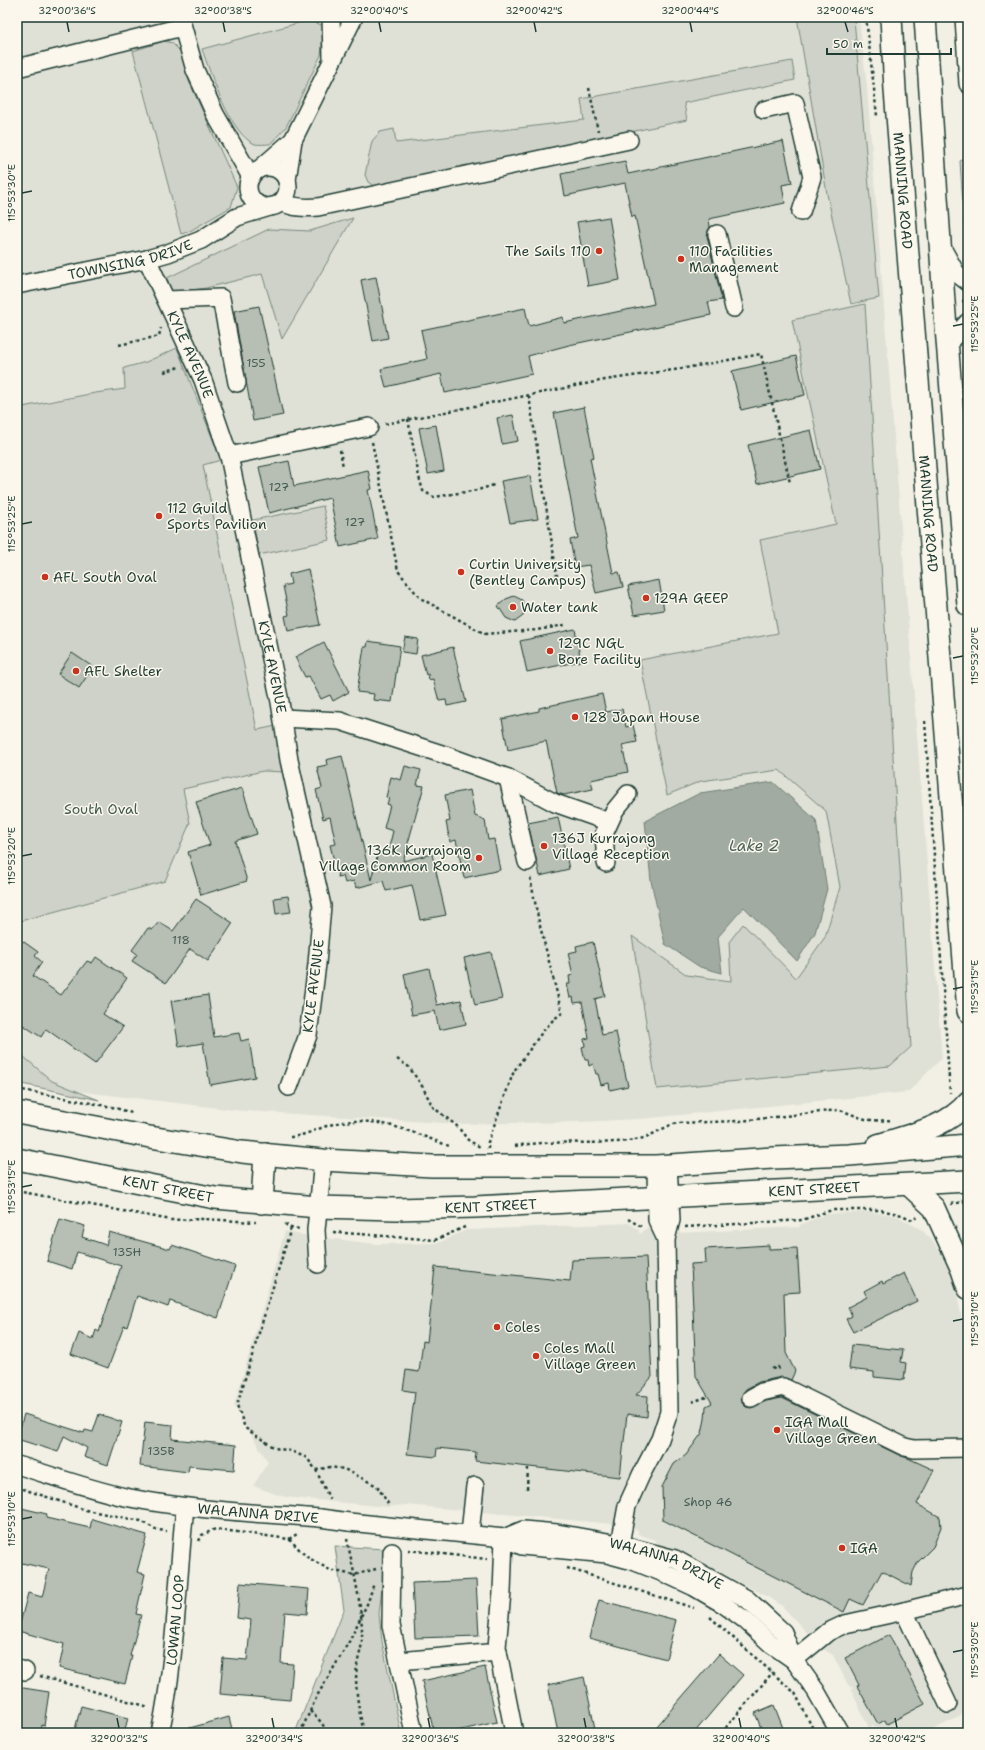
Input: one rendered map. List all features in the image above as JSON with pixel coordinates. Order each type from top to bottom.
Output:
[{"type":"main road","points":[[882,17],[895,90]]},
{"type":"main road","name":"MANNING ROAD","points":[[891,17],[895,90],[968,1011]]},
{"type":"main road","points":[[925,17],[947,344],[968,605]]},
{"type":"main road","points":[[849,1156],[935,1125],[954,1116],[968,1102]]},
{"type":"main road","points":[[17,1112],[144,1136],[265,1154],[323,1160],[489,1167],[662,1165],[773,1158],[849,1156],[968,1145]]},
{"type":"main road","points":[[262,1203],[265,1154]]},
{"type":"main road","name":"KENT STREET","points":[[17,1159],[215,1198],[318,1207],[396,1210],[663,1198],[968,1181]]},
{"type":"main road","points":[[909,1185],[934,1208],[962,1270],[968,1288]]},
{"type":"street","points":[[331,17],[332,62]]},
{"type":"street","points":[[277,204],[287,195],[287,180],[293,140],[354,17]]},
{"type":"street","points":[[964,17],[968,84]]},
{"type":"street","points":[[17,68],[181,22],[195,70],[215,114],[254,179],[256,203],[261,206],[277,204],[297,207],[318,207],[629,140]]},
{"type":"street","points":[[764,110],[795,103],[812,177],[801,212]]},
{"type":"street","points":[[237,217],[254,179],[293,140]]},
{"type":"street","points":[[254,179],[268,166],[280,170],[287,180]]},
{"type":"street","name":"TOWNSING DRIVE","points":[[17,285],[147,259],[168,253],[201,240],[237,217],[277,204]]},
{"type":"street","points":[[717,234],[734,308]]},
{"type":"street","points":[[940,244],[956,273],[968,282]]},
{"type":"street","name":"KYLE AVENUE","points":[[147,259],[203,380],[229,456],[283,718],[289,760],[322,906],[317,964],[308,1035],[289,1087]]},
{"type":"street","points":[[166,300],[221,298],[237,382]]},
{"type":"street","points":[[947,344],[968,322]]},
{"type":"street","points":[[229,456],[369,426]]},
{"type":"street","points":[[283,718],[340,721],[445,755],[508,778],[555,803],[609,822]]},
{"type":"street","points":[[508,778],[527,862]]},
{"type":"street","points":[[606,863],[604,834],[615,810],[628,794]]},
{"type":"street","points":[[318,1264],[316,1230],[323,1160]]},
{"type":"street","points":[[618,1551],[627,1506],[660,1439],[669,1412],[666,1239],[671,1220],[663,1198],[662,1165]]},
{"type":"street","points":[[752,1398],[762,1392],[783,1387],[905,1447],[949,1449],[968,1448]]},
{"type":"street","name":"WALANNA DRIVE","points":[[17,1465],[90,1488],[126,1497],[185,1507],[320,1518],[470,1533],[504,1538],[523,1530],[558,1533],[618,1551],[675,1559],[747,1598],[783,1632],[794,1660],[816,1691],[840,1733]]},
{"type":"street","points":[[470,1533],[475,1486]]},
{"type":"street","name":"LOWAN LOOP","points":[[160,1733],[165,1712],[171,1664],[185,1507]]},
{"type":"street","points":[[504,1538],[502,1592],[497,1647],[514,1733]]},
{"type":"street","points":[[398,1550],[391,1625],[414,1733]]},
{"type":"street","points":[[794,1660],[828,1632],[845,1624],[968,1595]]},
{"type":"street","points":[[904,1611],[948,1704]]},
{"type":"street","points":[[399,1661],[498,1652]]},
{"type":"path","points":[[589,88],[602,145]]},
{"type":"path","points":[[119,345],[159,336],[161,325]]},
{"type":"path","points":[[565,625],[537,630],[485,634],[420,598],[398,571],[369,426],[529,396],[604,380],[680,369],[761,354],[790,483]]},
{"type":"path","points":[[529,396],[557,576]]},
{"type":"path","points":[[408,419],[418,477],[423,491],[434,497],[494,486]]},
{"type":"path","points":[[488,1151],[488,1142],[514,1071],[543,1031],[562,1013],[539,922],[527,862]]},
{"type":"path","points":[[397,1059],[409,1067],[422,1086],[433,1107],[458,1127],[468,1140],[488,1151],[495,1150]]},
{"type":"path","points":[[17,1089],[112,1107],[133,1114]]},
{"type":"path","points":[[509,1147],[544,1142],[606,1143],[636,1140],[668,1125],[677,1123],[740,1121],[838,1110],[869,1120],[894,1120]]},
{"type":"path","points":[[285,1137],[294,1137],[338,1123],[353,1121],[395,1126],[451,1147]]},
{"type":"path","points":[[473,1150],[480,1150]]},
{"type":"path","points":[[17,1191],[37,1195]]},
{"type":"path","points":[[963,1202],[968,1202]]},
{"type":"path","points":[[291,1228],[237,1405],[245,1428],[275,1448],[291,1451],[307,1458],[316,1470],[332,1504]]},
{"type":"path","points":[[692,1402],[709,1396]]},
{"type":"path","points":[[316,1470],[330,1467],[344,1469],[377,1486],[389,1505]]},
{"type":"path","points":[[527,1490],[528,1467]]},
{"type":"path","points":[[17,1487],[86,1510],[141,1521],[157,1530],[170,1532]]},
{"type":"path","points":[[202,1535],[216,1529],[290,1539],[307,1557],[330,1570],[354,1575]]},
{"type":"path","points":[[347,1539],[360,1618],[362,1640],[356,1668],[358,1696],[365,1733]]},
{"type":"path","points":[[398,1550],[503,1561]]},
{"type":"path","points":[[377,1574],[379,1568]]},
{"type":"path","points":[[561,1568],[569,1568],[702,1610]]},
{"type":"path","points":[[300,1733],[317,1696],[349,1642],[375,1580]]},
{"type":"path","points":[[708,1615],[795,1693],[815,1733]]},
{"type":"path","points":[[21,1670],[165,1712]]},
{"type":"path","points":[[724,1733],[722,1731],[773,1672]]},
{"type":"path","points":[[310,1711],[321,1722],[328,1733]]},
{"type":"shaded area","name":"Curtin University (Bentley Campus)","points":[[17,17],[859,17],[867,87],[942,1058],[908,1092],[641,1119],[580,1122],[460,1124],[243,1111],[17,1084]]},
{"type":"shaded area","points":[[869,1212],[899,1217],[922,1230],[933,1241],[954,1279],[963,1324],[968,1379],[968,1709],[959,1717],[927,1733],[879,1733],[873,1726],[869,1728],[851,1690],[853,1688],[848,1685],[833,1655],[821,1648],[782,1606],[770,1598],[686,1555],[658,1545],[655,1540],[638,1534],[638,1530],[612,1524],[405,1505],[387,1507],[284,1497],[253,1486],[268,1462],[234,1406],[285,1231],[296,1234],[375,1244],[438,1243],[466,1230],[629,1223],[638,1229],[640,1234],[648,1227],[677,1233],[800,1227],[799,1225],[826,1214]]},
{"type":"green space","points":[[797,17],[852,17],[854,19],[879,298],[851,304],[827,194]]},
{"type":"green space","points":[[309,20],[324,26],[321,55],[286,127],[270,144],[255,144],[246,139],[238,129],[222,102],[202,49]]},
{"type":"green space","points":[[164,41],[172,43],[181,52],[189,81],[237,187],[231,207],[188,232],[181,234],[133,51]]},
{"type":"green space","points":[[792,61],[795,80],[684,103],[687,120],[374,186],[368,182],[365,175],[372,141],[380,132],[394,129],[396,143],[584,120],[581,99]]},
{"type":"green space","points":[[968,158],[968,244],[965,235],[960,161]]},
{"type":"green space","points":[[353,218],[282,339],[262,274],[206,288],[172,293],[167,278],[269,229],[310,231]]},
{"type":"green space","points":[[865,304],[911,1047],[890,1066],[657,1089],[632,936],[687,975],[731,981],[729,942],[743,924],[796,978],[825,937],[840,887],[826,811],[779,770],[701,781],[667,795],[640,660],[778,633],[760,540],[836,524],[792,320]]},
{"type":"green space","name":"South Oval","points":[[177,348],[221,460],[203,465],[257,730],[276,726],[285,772],[263,771],[183,789],[190,823],[165,881],[17,922],[17,408],[95,393],[125,389],[124,368],[146,362]]},
{"type":"green space","points":[[323,506],[330,540],[259,555],[253,520]]},
{"type":"green space","points":[[17,1051],[52,1081],[99,1100],[17,1083]]},
{"type":"green space","points":[[335,1546],[384,1549],[390,1561],[384,1569],[379,1614],[382,1641],[401,1733],[295,1733],[344,1610]]},
{"type":"water","name":"Lake 2","points":[[773,782],[816,820],[827,889],[815,933],[797,961],[744,907],[718,937],[722,973],[700,967],[665,944],[651,881],[645,821],[700,793]]},
{"type":"building","name":"110 Facilities Management","points":[[783,141],[792,183],[782,185],[785,203],[709,219],[710,227],[707,236],[722,300],[708,302],[711,315],[569,345],[528,356],[532,374],[445,393],[441,374],[386,387],[381,369],[427,359],[421,330],[525,308],[529,326],[563,317],[564,323],[654,304],[635,216],[632,217],[625,183],[565,196],[561,174],[625,161],[628,174]]},
{"type":"building","name":"The Sails 110","points":[[609,217],[620,280],[588,286],[577,222]]},
{"type":"building","points":[[376,277],[388,338],[373,341],[361,280]]},
{"type":"building","points":[[259,306],[283,415],[253,421],[234,311]]},
{"type":"building","points":[[796,356],[805,395],[741,410],[732,371]]},
{"type":"building","points":[[584,407],[594,457],[590,458],[613,573],[619,572],[623,587],[596,593],[589,565],[575,567],[570,540],[578,538],[554,413]]},
{"type":"building","points":[[513,415],[518,441],[502,444],[497,418]]},
{"type":"building","points":[[436,425],[444,471],[428,474],[419,428]]},
{"type":"building","points":[[811,430],[820,469],[757,484],[748,445]]},
{"type":"building","points":[[289,461],[294,486],[368,470],[372,489],[368,490],[378,539],[340,547],[330,498],[269,513],[259,467]]},
{"type":"building","points":[[530,476],[538,519],[510,523],[501,481]]},
{"type":"building","points":[[308,569],[320,625],[288,631],[285,616],[289,615],[283,586],[291,584],[289,574]]},
{"type":"building","name":"129A GEEP","points":[[659,580],[664,610],[634,615],[628,586]]},
{"type":"building","name":"Water tank","points":[[514,596],[522,600],[526,609],[523,616],[515,622],[506,618],[498,606],[506,599]]},
{"type":"building","name":"129C NGL Bore Facility","points":[[575,629],[581,661],[527,672],[520,641]]},
{"type":"building","points":[[405,637],[418,639],[416,654],[402,652]]},
{"type":"building","points":[[368,641],[400,646],[392,702],[373,700],[374,694],[357,692],[364,647],[367,647]]},
{"type":"building","points":[[324,642],[349,692],[333,701],[330,695],[321,699],[309,676],[305,677],[295,657]]},
{"type":"building","points":[[453,647],[466,702],[447,706],[446,700],[439,701],[433,679],[429,680],[428,674],[426,675],[421,655]]},
{"type":"building","name":"AFL Shelter","points":[[72,653],[93,667],[79,688],[58,674]]},
{"type":"building","points":[[602,694],[606,712],[622,709],[626,727],[633,725],[637,742],[622,745],[628,772],[591,780],[593,789],[564,795],[557,793],[546,741],[508,750],[502,719],[539,711],[539,708]]},
{"type":"building","points":[[342,756],[371,880],[378,853],[388,851],[393,831],[384,828],[390,805],[387,804],[389,798],[386,797],[391,777],[401,780],[405,766],[421,770],[417,785],[424,786],[403,861],[432,854],[446,915],[420,920],[412,885],[386,891],[383,881],[356,888],[354,881],[345,883],[343,876],[338,877],[330,845],[336,844],[330,817],[323,819],[316,790],[322,788],[317,767],[327,765],[326,760]]},
{"type":"building","points":[[242,788],[257,834],[235,841],[247,881],[201,895],[188,852],[210,845],[196,802]]},
{"type":"building","points":[[470,790],[475,816],[485,820],[488,840],[494,839],[500,870],[464,878],[456,840],[450,842],[446,822],[450,821],[445,795]]},
{"type":"building","name":"136J Kurrajong Village Reception","points":[[558,817],[569,869],[540,876],[528,823]]},
{"type":"building","points":[[288,896],[291,912],[276,914],[274,898]]},
{"type":"building","points":[[196,899],[233,923],[208,961],[190,949],[166,983],[132,961],[137,954],[132,950],[148,928],[152,930],[159,922],[173,931]]},
{"type":"building","points":[[17,937],[38,952],[35,956],[42,962],[33,976],[61,995],[87,961],[92,963],[96,957],[127,978],[103,1014],[123,1027],[95,1064],[46,1029],[41,1037],[17,1021]]},
{"type":"building","points":[[593,942],[605,996],[595,999],[602,1035],[616,1032],[628,1086],[610,1090],[609,1083],[601,1085],[593,1064],[589,1066],[588,1060],[585,1060],[582,1047],[585,1046],[584,1039],[589,1038],[582,1002],[574,1003],[573,997],[570,998],[567,984],[570,984],[569,976],[573,975],[568,953],[577,951],[576,946]]},
{"type":"building","points":[[491,952],[502,999],[475,1005],[464,958]]},
{"type":"building","points":[[429,968],[437,1005],[461,1000],[466,1024],[439,1030],[435,1011],[412,1015],[404,974]]},
{"type":"building","points":[[208,995],[214,1037],[239,1033],[241,1041],[249,1039],[255,1077],[210,1085],[203,1043],[179,1047],[171,1001]]},
{"type":"building","points":[[60,1219],[85,1226],[82,1237],[106,1245],[109,1232],[170,1249],[172,1245],[235,1266],[218,1318],[170,1301],[168,1307],[137,1296],[127,1327],[124,1326],[108,1368],[71,1354],[79,1333],[93,1339],[96,1330],[99,1332],[121,1266],[77,1252],[72,1269],[47,1261]]},
{"type":"building","name":"IGA Mall Village Green","points":[[769,1245],[769,1249],[797,1248],[800,1292],[784,1293],[786,1353],[795,1371],[791,1380],[781,1377],[759,1382],[746,1389],[741,1397],[742,1403],[746,1407],[751,1408],[766,1401],[782,1398],[901,1456],[934,1470],[917,1504],[940,1517],[941,1527],[933,1547],[918,1562],[913,1572],[911,1586],[882,1571],[863,1605],[850,1599],[844,1612],[663,1520],[662,1487],[674,1464],[686,1455],[702,1433],[706,1406],[712,1403],[696,1376],[691,1264],[706,1263],[705,1249]]},
{"type":"building","name":"Coles Mall Village Green","points":[[646,1257],[652,1377],[636,1395],[648,1396],[647,1417],[627,1414],[620,1477],[475,1461],[476,1452],[437,1448],[436,1457],[407,1454],[415,1392],[403,1390],[406,1370],[419,1372],[423,1341],[427,1342],[435,1267],[570,1281],[572,1260]]},
{"type":"building","points":[[904,1273],[917,1301],[853,1332],[846,1319],[852,1316],[848,1307],[867,1297],[864,1291],[882,1281],[883,1284]]},
{"type":"building","points":[[852,1345],[903,1350],[901,1362],[906,1363],[904,1380],[874,1377],[874,1372],[849,1369]]},
{"type":"building","points":[[24,1414],[84,1433],[85,1430],[93,1432],[99,1414],[122,1422],[108,1465],[84,1457],[87,1448],[64,1436],[58,1452],[17,1439]]},
{"type":"building","points":[[145,1422],[173,1425],[172,1439],[236,1445],[234,1470],[189,1466],[188,1472],[140,1466]]},
{"type":"building","points":[[17,1507],[47,1514],[46,1518],[90,1528],[92,1519],[147,1535],[137,1572],[145,1574],[136,1614],[141,1615],[130,1656],[132,1656],[125,1684],[59,1668],[64,1644],[18,1631],[28,1593],[42,1597],[49,1569],[17,1562]]},
{"type":"building","points":[[476,1580],[479,1636],[415,1638],[412,1583]]},
{"type":"building","points":[[240,1583],[309,1589],[307,1614],[285,1612],[281,1663],[293,1664],[290,1700],[220,1694],[223,1658],[247,1660],[251,1620],[237,1618]]},
{"type":"building","points":[[599,1600],[676,1620],[666,1659],[589,1638]]},
{"type":"building","points":[[889,1635],[925,1704],[887,1724],[885,1720],[878,1724],[857,1686],[859,1685],[845,1658]]},
{"type":"building","points":[[719,1654],[743,1675],[694,1733],[651,1733]]},
{"type":"building","points":[[485,1667],[497,1722],[448,1733],[434,1733],[422,1681]]},
{"type":"building","points":[[584,1677],[596,1733],[558,1733],[548,1685]]},
{"type":"building","points":[[17,1687],[49,1692],[44,1726],[42,1725],[41,1733],[17,1733]]},
{"type":"building","points":[[774,1705],[785,1733],[763,1733],[755,1713]]},
{"type":"building","points":[[81,1706],[128,1718],[124,1733],[74,1733]]},
{"type":"building","points":[[229,1717],[233,1733],[187,1733],[186,1729]]},
{"type":"place","name":"The Sails 110","points":[[599,251]]},
{"type":"place","name":"110 Facilities Management","points":[[681,259]]},
{"type":"place","name":"112 Guild Sports Pavilion","points":[[159,516]]},
{"type":"place","name":"Curtin University (Bentley Campus)","points":[[461,572]]},
{"type":"place","name":"AFL South Oval","points":[[45,577]]},
{"type":"place","name":"129A GEEP","points":[[646,598]]},
{"type":"place","name":"Water tank","points":[[513,607]]},
{"type":"place","name":"129C NGL Bore Facility","points":[[550,651]]},
{"type":"place","name":"AFL Shelter","points":[[76,671]]},
{"type":"place","name":"128 Japan House","points":[[575,717]]},
{"type":"place","name":"136J Kurrajong Village Reception","points":[[544,846]]},
{"type":"place","name":"136K Kurrajong Village Common Room","points":[[479,858]]},
{"type":"place","name":"Coles","points":[[497,1327]]},
{"type":"place","name":"Coles Mall Village Green","points":[[536,1356]]},
{"type":"place","name":"IGA Mall Village Green","points":[[777,1430]]},
{"type":"place","name":"IGA","points":[[842,1548]]}]
